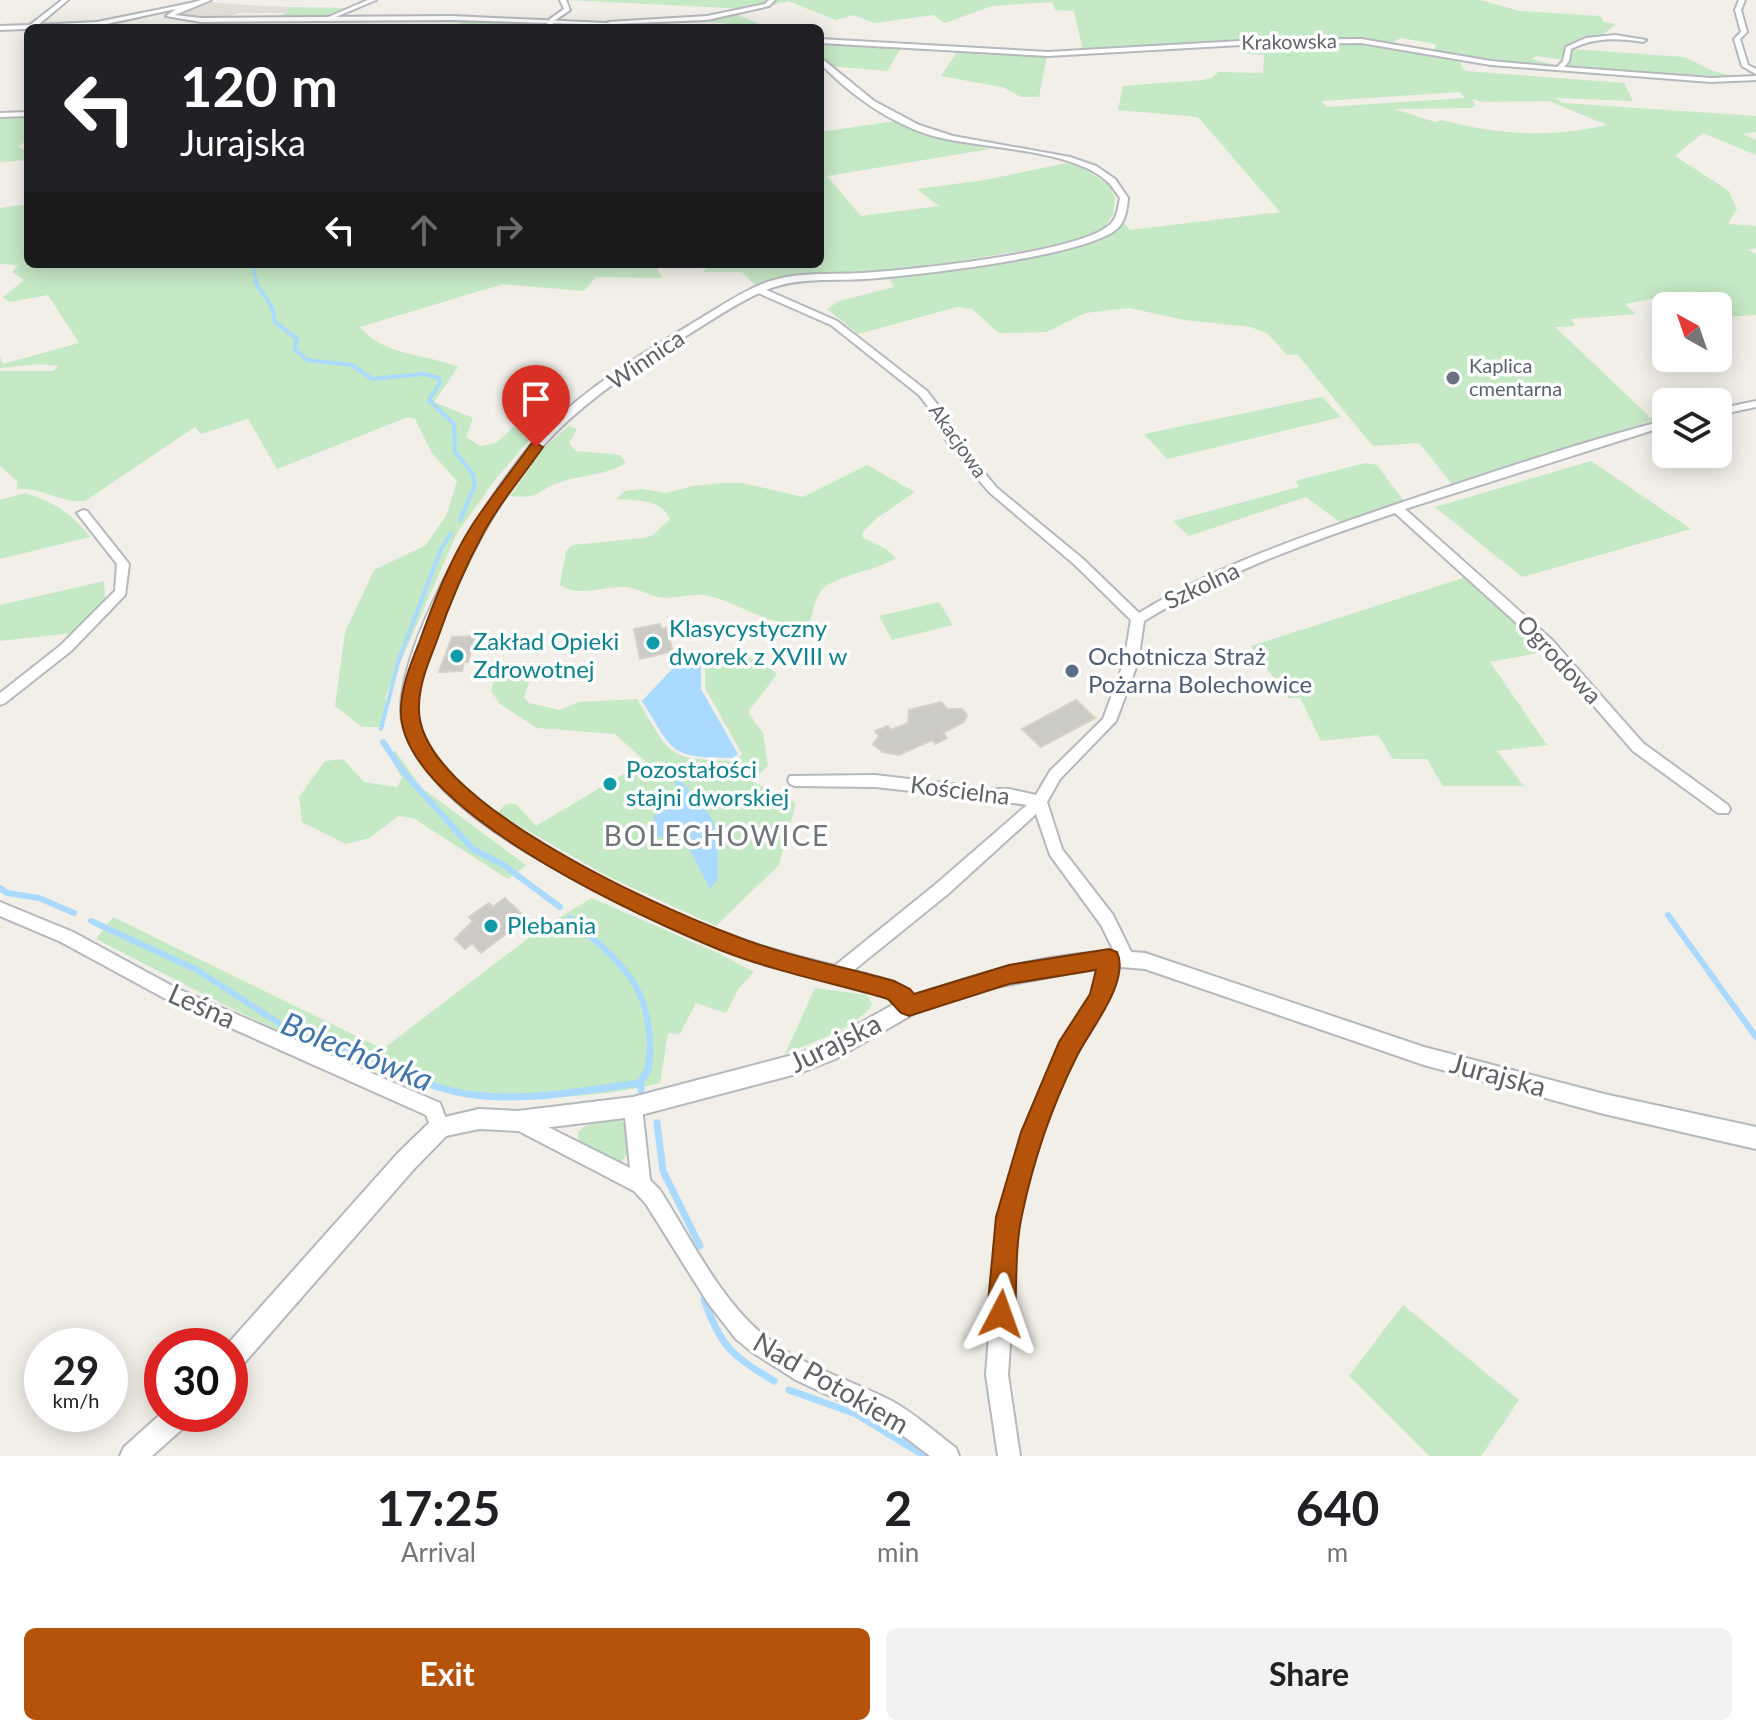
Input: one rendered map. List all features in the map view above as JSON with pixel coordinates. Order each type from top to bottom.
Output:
[{"type":"street","points":[[35,24],[65,0]]},
{"type":"street","points":[[162,9],[176,10],[208,0]]},
{"type":"street","points":[[329,18],[373,0]]},
{"type":"street","points":[[550,24],[567,10],[563,0]]},
{"type":"street","points":[[176,10],[169,16],[201,20],[329,18],[550,24],[707,18],[767,5],[772,0]]},
{"type":"street","points":[[1742,0],[1738,10],[1744,32],[1737,39],[1745,66],[1756,72]]},
{"type":"street","points":[[97,24],[196,4]]},
{"type":"street","points":[[611,22],[644,24]]},
{"type":"street","points":[[0,28],[24,28]]},
{"type":"street","points":[[1559,69],[1566,61],[1568,48],[1580,41],[1607,38],[1643,40]]},
{"type":"street","name":"Krakowska","points":[[824,41],[1048,54],[1258,42],[1361,41],[1491,63],[1711,80],[1756,78]]},
{"type":"street","name":"Winnica","points":[[824,63],[837,78],[866,99],[932,133],[1065,159],[1099,171],[1116,183],[1124,198],[1118,222],[1099,237],[1048,249],[890,273],[793,280],[759,290],[696,326],[613,382],[551,430],[521,464],[480,525],[458,566],[428,637],[415,676],[409,709],[417,740],[434,768],[458,793],[544,855],[706,935],[894,991],[909,1006]]},
{"type":"street","points":[[0,115],[24,114]]},
{"type":"street","name":"Akacjowa","points":[[759,290],[834,323],[913,385],[935,408],[952,441],[993,490],[1079,562],[1138,619]]},
{"type":"street","points":[[1732,409],[1756,404]]},
{"type":"street","name":"Szkolna","points":[[838,973],[942,889],[1040,802],[1055,775],[1109,721],[1131,662],[1138,619],[1178,592],[1322,534],[1584,446],[1652,427]]},
{"type":"street","name":"Ogrodowa","points":[[1397,508],[1547,643],[1638,747],[1723,809]]},
{"type":"street","points":[[0,700],[66,648],[121,592],[123,564],[83,513]]},
{"type":"street","name":"Kościelna","points":[[795,780],[875,781],[960,791],[970,795],[1009,795],[1040,802],[1055,851],[1107,920],[1118,958]]},
{"type":"street","name":"Leśna","points":[[0,909],[67,937],[170,993],[433,1109],[440,1127]]},
{"type":"street","points":[[1009,1456],[997,1375],[1008,1217],[1034,1132],[1067,1050],[1101,997],[1118,958]]},
{"type":"street","name":"Jurajska","points":[[440,1127],[479,1119],[518,1121],[633,1107],[800,1063],[838,1046],[909,1006],[1009,975],[1118,958],[1145,961],[1424,1056],[1604,1104],[1756,1138]]},
{"type":"street","points":[[633,1107],[641,1184]]},
{"type":"street","name":"Nad Potokiem","points":[[518,1121],[641,1184],[653,1197],[730,1315],[762,1347],[887,1411],[948,1456]]},
{"type":"street","points":[[248,1340],[406,1161],[440,1127]]},
{"type":"street","points":[[133,1456],[160,1432]]},
{"type":"shaded area","points":[[207,2],[292,7],[286,13],[237,13],[228,18],[190,17],[180,13]]},
{"type":"green space","points":[[566,0],[1480,0],[1520,11],[1600,16],[1604,22],[1616,24],[1601,36],[1577,41],[1567,47],[1563,60],[1537,56],[1532,59],[1558,66],[1555,67],[1434,52],[1436,44],[1401,38],[1389,44],[1332,40],[1083,51],[1074,11],[1055,10],[1052,2],[992,6],[945,23],[933,15],[875,23],[853,15],[836,20],[788,1],[738,15],[759,24],[728,24],[708,22],[707,19],[748,9]]},
{"type":"green space","points":[[292,7],[348,8],[328,17],[228,18],[283,15]]},
{"type":"green space","points":[[465,19],[593,24],[460,24]]},
{"type":"green space","points":[[824,43],[901,48],[887,71],[828,66],[824,62]]},
{"type":"green space","points":[[1240,44],[1369,44],[1458,59],[1465,71],[1624,83],[1633,101],[1555,98],[1563,103],[1756,116],[1756,132],[1743,134],[1756,140],[1756,155],[1703,133],[1675,156],[1729,191],[1737,209],[1728,224],[1756,226],[1756,248],[1748,250],[1756,254],[1756,315],[1732,317],[1732,292],[1652,292],[1652,299],[1625,304],[1636,314],[1571,319],[1576,326],[1555,327],[1652,420],[1452,484],[1419,443],[1373,446],[1297,354],[1287,355],[1268,334],[1251,327],[1185,320],[1129,308],[1085,313],[1047,332],[999,333],[972,309],[957,307],[858,334],[827,309],[839,301],[894,287],[887,276],[1077,248],[1105,239],[1124,223],[1130,230],[1280,212],[1198,117],[1118,110],[1123,86],[1203,80],[1212,78],[1218,72],[1263,73],[1264,55],[1240,53]],"holes":[[[1460,92],[1465,98],[1326,107],[1322,101]],[[1472,99],[1483,102],[1549,101],[1607,125],[1565,132],[1503,132],[1442,120],[1435,122],[1395,109],[1471,108],[1475,105]]]},
{"type":"green space","points":[[1573,49],[1685,57],[1713,71],[1738,77],[1565,69]]},
{"type":"green space","points":[[957,52],[1047,55],[1039,97],[1021,97],[1002,87],[941,76]]},
{"type":"green space","points":[[24,114],[24,142],[18,147],[24,149],[24,160],[0,162],[0,116]]},
{"type":"green space","points":[[895,121],[948,141],[990,149],[827,176],[861,216],[939,206],[917,189],[985,180],[1067,163],[1084,168],[1109,185],[1115,198],[1113,215],[1105,226],[1091,235],[1052,246],[901,270],[755,285],[742,272],[703,272],[706,268],[824,268],[824,131]]},
{"type":"green space","points":[[24,205],[24,268],[657,268],[662,278],[596,277],[584,291],[503,284],[360,327],[370,337],[393,349],[458,367],[434,402],[473,418],[466,437],[480,446],[496,443],[518,423],[540,428],[498,476],[457,533],[386,695],[383,727],[362,727],[335,706],[345,633],[374,570],[426,545],[447,514],[457,481],[432,453],[415,419],[408,417],[277,469],[248,419],[201,434],[195,427],[85,501],[17,489],[17,481],[0,466],[0,371],[53,371],[58,366],[40,364],[0,368],[0,357],[3,364],[79,343],[48,295],[10,302],[3,297],[24,280],[12,272],[18,265],[0,264],[0,208]]},
{"type":"green space","points":[[1322,397],[1341,417],[1167,459],[1144,434]]},
{"type":"green space","points":[[569,426],[577,429],[569,443],[576,451],[620,455],[626,463],[602,473],[555,484],[534,495],[510,496],[542,450]]},
{"type":"green space","points":[[1591,461],[1691,529],[1522,577],[1435,507]]},
{"type":"green space","points":[[1365,463],[1377,465],[1403,500],[1341,523],[1306,497],[1189,536],[1173,521],[1299,487],[1295,481]]},
{"type":"green space","points":[[867,465],[915,492],[877,518],[862,533],[863,538],[886,549],[896,558],[826,586],[817,598],[810,621],[783,623],[704,595],[660,597],[625,587],[576,591],[560,585],[566,551],[572,545],[643,538],[653,535],[670,519],[661,507],[654,504],[616,499],[625,491],[642,489],[666,493],[693,486],[742,483],[803,497]]},
{"type":"green space","points":[[25,493],[62,509],[90,537],[0,559],[0,500]]},
{"type":"green space","points":[[1466,577],[1548,651],[1490,662],[1547,745],[1497,751],[1524,786],[1443,786],[1427,759],[1393,759],[1378,735],[1321,741],[1300,698],[1288,698],[1251,646]]},
{"type":"green space","points":[[104,581],[105,599],[73,633],[0,641],[0,605]]},
{"type":"green space","points":[[939,602],[953,625],[892,640],[879,616]]},
{"type":"green space","points":[[716,653],[749,658],[777,674],[748,712],[763,733],[768,766],[751,781],[796,803],[779,865],[716,926],[607,876],[497,813],[506,804],[516,804],[536,826],[645,761],[615,734],[537,728],[500,704],[491,691],[497,668],[518,663],[532,674],[524,697],[529,703],[560,710],[579,702],[637,699],[672,751],[694,758],[734,761],[742,754],[705,688],[705,658]]},
{"type":"green space","points":[[395,751],[422,788],[526,865],[508,879],[413,818],[398,816],[370,838],[346,844],[302,822],[299,797],[325,761],[343,759],[364,782],[397,787],[402,778],[389,755]]},
{"type":"green space","points":[[592,898],[754,972],[739,988],[726,1013],[696,1003],[680,1034],[668,1033],[660,1083],[582,1096],[507,1096],[436,1085],[366,1065],[298,1039],[96,939],[113,917],[383,1049],[539,930]]},
{"type":"green space","points":[[815,988],[867,995],[872,1004],[846,1027],[785,1054]]},
{"type":"green space","points":[[621,1120],[629,1143],[626,1155],[619,1164],[578,1142],[578,1132],[586,1125]]},
{"type":"green space","points":[[1403,1305],[1519,1400],[1481,1456],[1429,1456],[1349,1376]]},
{"type":"water","points":[[701,658],[701,689],[738,754],[733,758],[696,756],[676,749],[668,742],[642,701],[672,669]]},
{"type":"water","points":[[680,779],[707,811],[715,828],[718,880],[710,889],[686,843],[674,838],[657,837],[653,833],[654,816],[671,804],[675,796],[675,782]]},
{"type":"building","name":"Klasycystyczny dworek z XVIII w","points":[[660,624],[661,629],[666,628],[673,651],[640,659],[634,629]]},
{"type":"building","name":"Zakład Opieki Zdrowotnej","points":[[475,636],[468,662],[464,662],[462,671],[439,672],[452,637]]},
{"type":"building","points":[[1076,700],[1095,718],[1041,747],[1022,729]]},
{"type":"building","points":[[941,702],[947,709],[962,709],[967,715],[964,722],[943,733],[947,738],[935,744],[932,740],[899,755],[883,752],[873,744],[879,736],[875,731],[888,726],[891,730],[908,723],[909,710]]},
{"type":"building","name":"Plebania","points":[[505,898],[526,918],[481,953],[472,943],[465,949],[455,939],[473,921],[469,917],[489,903],[493,907]]},
{"type":"waterway","points":[[253,268],[257,284]]},
{"type":"waterway","points":[[255,282],[272,307],[275,322],[297,339],[295,349],[307,360],[352,365],[372,379],[424,374],[439,378],[440,383],[429,400],[454,424],[455,452],[473,474],[475,485],[460,520]]},
{"type":"waterway","points":[[381,729],[399,659],[441,549],[451,533]]},
{"type":"waterway","points":[[383,742],[405,774],[473,849],[502,864],[560,907]]},
{"type":"waterway","name":"Bolechówka","points":[[0,888],[7,893],[39,898],[74,913]]},
{"type":"waterway","points":[[1668,915],[1756,1037]]},
{"type":"waterway","points":[[570,918],[629,976],[645,1009],[650,1053]]},
{"type":"waterway","name":"Bolechówka","points":[[91,921],[197,970],[288,1029],[354,1055]]},
{"type":"waterway","name":"Bolechówka","points":[[349,1053],[422,1082],[467,1094],[532,1096],[640,1083]]},
{"type":"waterway","points":[[640,1083],[648,1069],[650,1053]]},
{"type":"waterway","name":"Bolechówka","points":[[640,1083],[641,1090]]},
{"type":"waterway","name":"Bolechówka","points":[[657,1123],[663,1171],[700,1246]]},
{"type":"waterway","points":[[704,1299],[716,1328],[729,1348],[774,1381]]},
{"type":"waterway","name":"Bolechówka","points":[[789,1390],[856,1414],[925,1456]]},
{"type":"place","name":"Kaplica cmentarna","points":[[1453,378]]},
{"type":"place","name":"Klasycystyczny dworek z XVIII w","points":[[653,643]]},
{"type":"place","name":"Zakład Opieki Zdrowotnej","points":[[457,656]]},
{"type":"place","name":"Ochotnicza Straż Pożarna Bolechowice","points":[[1072,671]]},
{"type":"place","name":"Pozostałości stajni dworskiej","points":[[610,784]]},
{"type":"place","name":"Plebania","points":[[491,926]]},
{"type":"district","name":"BOLECHOWICE","points":[[717,836]]},
{"type":"route","points":[[536,447],[521,464],[478,529],[458,566],[415,676],[409,709],[417,740],[434,768],[458,793],[544,855],[640,904],[728,943],[894,991],[909,1006],[962,987],[1009,975],[1109,958],[1101,997],[1067,1050],[1034,1132],[1008,1217],[1001,1314]]}]
